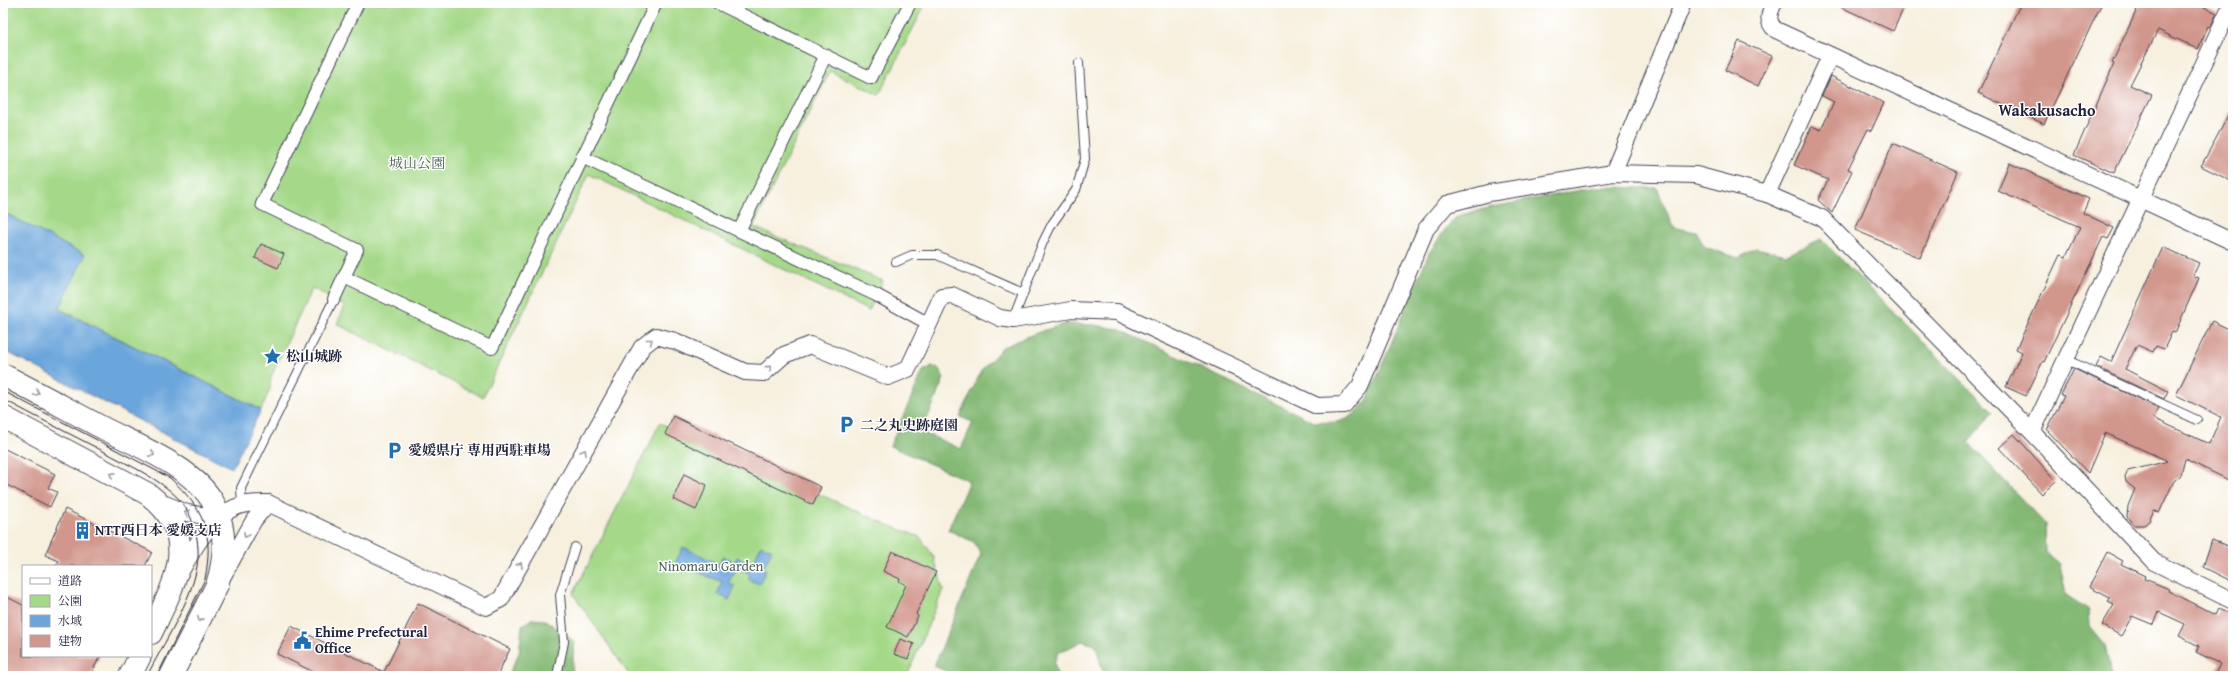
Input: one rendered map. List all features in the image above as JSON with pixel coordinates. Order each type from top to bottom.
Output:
[{"type":"highway","points":[[3,375],[184,472],[205,491],[214,505],[223,536],[224,553],[217,585],[171,676]]},
{"type":"highway","points":[[3,417],[148,494],[158,501],[172,521],[179,540],[180,556],[175,581],[152,631]]},
{"type":"highway","points":[[130,676],[140,657]]},
{"type":"street","points":[[334,299],[357,250],[262,204],[358,3]]},
{"type":"street","points":[[344,277],[492,348],[656,3]]},
{"type":"street","points":[[718,3],[872,78],[910,3]]},
{"type":"street","points":[[1613,173],[1683,3]]},
{"type":"street","points":[[1774,3],[1769,15],[1773,27],[1830,56],[2139,200],[2233,242]]},
{"type":"street","points":[[2032,432],[2232,3]]},
{"type":"street","points":[[739,231],[826,55]]},
{"type":"street","points":[[1767,194],[1830,56]]},
{"type":"street","points":[[582,157],[876,295],[929,324]]},
{"type":"street","points":[[175,581],[194,546],[219,518],[242,505],[268,502],[486,607],[502,600],[642,347],[656,336],[675,341],[745,372],[764,373],[784,355],[810,345],[888,377],[908,369],[942,296],[952,295],[1000,318],[1012,320],[1071,310],[1117,312],[1317,406],[1344,405],[1360,386],[1426,229],[1447,204],[1489,193],[1613,173],[1696,176],[1767,194],[1822,218],[2032,432],[2154,562],[2233,601]]},
{"type":"street","points":[[158,501],[187,514],[219,518]]},
{"type":"street","points":[[217,585],[254,520],[268,502]]},
{"type":"lane","points":[[1012,320],[1052,224],[1076,190],[1086,159],[1079,63]]},
{"type":"lane","points":[[896,262],[912,255],[937,255],[1023,293]]},
{"type":"lane","points":[[242,505],[241,488],[334,299]]},
{"type":"lane","points":[[2065,359],[2197,420]]},
{"type":"lane","points":[[557,676],[564,642],[560,595],[575,546]]},
{"type":"green space","name":"城山公園","points":[[3,3],[926,3],[879,95],[830,71],[753,227],[883,281],[869,311],[589,174],[483,397],[337,324],[345,306],[312,288],[271,377],[270,389],[261,410],[58,308],[85,255],[3,212]]},
{"type":"green space","points":[[1597,187],[1657,188],[1673,227],[1696,232],[1705,247],[1738,258],[1756,248],[1787,255],[1821,239],[1993,412],[1968,442],[2045,524],[2046,552],[2060,564],[2066,595],[2089,610],[2090,627],[2105,645],[2112,676],[1104,676],[1096,646],[1083,641],[1058,653],[1054,663],[1058,676],[957,676],[934,666],[981,554],[974,542],[948,530],[969,481],[890,446],[923,371],[932,366],[939,369],[944,378],[922,432],[961,449],[973,422],[960,417],[981,371],[1003,347],[1036,333],[1065,324],[1094,325],[1119,329],[1314,422],[1338,422],[1349,418],[1367,401],[1429,253],[1444,231],[1457,216],[1492,207]]},
{"type":"green space","name":"Ninomaru Garden","points":[[660,423],[886,524],[920,537],[934,557],[943,590],[907,676],[630,676],[573,594]]},
{"type":"green space","points":[[531,619],[545,620],[569,637],[574,643],[572,676],[508,676],[519,653],[522,626]]},
{"type":"water","points":[[3,212],[85,255],[59,309],[261,410],[232,468],[3,350]]},
{"type":"water","points":[[761,545],[772,550],[763,569],[766,570],[759,584],[748,579],[750,574],[737,568],[728,583],[735,586],[729,600],[717,594],[722,582],[675,563],[683,547],[719,564],[723,556],[735,562],[737,557],[752,564]]},
{"type":"building","points":[[1832,3],[1906,3],[1893,31]]},
{"type":"building","points":[[2021,3],[2102,3],[2044,124],[1978,93]]},
{"type":"building","points":[[2140,3],[2196,3],[2217,13],[2210,27],[2208,26],[2198,49],[2158,30],[2130,85],[2152,95],[2114,173],[2074,155],[2114,64],[2112,63]]},
{"type":"building","points":[[1739,41],[1772,56],[1758,86],[1725,70]]},
{"type":"building","points":[[1831,76],[1884,103],[1871,131],[1868,129],[1848,169],[1852,171],[1832,213],[1818,200],[1828,180],[1794,165],[1812,126],[1821,130],[1834,102],[1822,96]]},
{"type":"building","points":[[2233,107],[2233,182],[2201,166]]},
{"type":"building","points":[[1893,143],[1958,172],[1920,258],[1855,230]]},
{"type":"building","points":[[2009,163],[2089,199],[2083,213],[2114,228],[2108,239],[2103,237],[2044,362],[2043,361],[2026,396],[2006,387],[2022,352],[2016,349],[2060,255],[2066,257],[2080,227],[1998,191]]},
{"type":"building","points":[[261,244],[284,254],[278,268],[255,258]]},
{"type":"building","points":[[2163,247],[2199,263],[2193,276],[2199,278],[2175,333],[2172,332],[2164,349],[2156,346],[2153,352],[2137,345],[2125,369],[2168,391],[2164,399],[2096,367],[2101,357],[2111,362]]},
{"type":"building","points":[[2212,321],[2233,331],[2233,482],[2185,459],[2181,475],[2174,481],[2159,513],[2154,510],[2149,521],[2144,525],[2134,525],[2127,517],[2128,506],[2135,489],[2126,482],[2125,476],[2128,471],[2168,461],[2105,433],[2088,473],[2047,430],[2064,396],[2061,395],[2074,369],[2159,408],[2153,418],[2209,444],[2221,417],[2176,395]]},
{"type":"building","points":[[673,416],[821,487],[813,505],[665,434]]},
{"type":"building","points":[[2014,434],[2056,481],[2042,494],[1999,448]]},
{"type":"building","points":[[3,448],[55,474],[48,488],[57,492],[50,507],[3,483]]},
{"type":"building","points":[[684,474],[707,485],[696,510],[673,499]]},
{"type":"building","name":"NTT西日本 愛媛支店","points":[[65,509],[152,552],[146,565],[57,565],[59,561],[45,555]]},
{"type":"building","points":[[2212,540],[2233,548],[2233,582],[2203,567]]},
{"type":"building","points":[[892,551],[936,572],[916,614],[918,616],[908,637],[887,627],[906,585],[899,581],[900,579],[883,571]]},
{"type":"building","points":[[2107,552],[2123,561],[2121,564],[2146,576],[2145,579],[2169,589],[2168,591],[2216,615],[2219,609],[2233,615],[2233,676],[2214,676],[2220,664],[2196,652],[2199,646],[2179,636],[2185,624],[2159,612],[2154,625],[2132,616],[2121,636],[2102,625],[2114,605],[2108,602],[2110,598],[2089,587]]},
{"type":"building","points":[[3,595],[22,604],[22,657],[100,657],[90,676],[14,676],[3,670]]},
{"type":"building","points":[[418,603],[510,649],[497,676],[322,676],[277,654],[291,626],[384,672]]},
{"type":"building","points":[[900,639],[914,644],[908,659],[894,654]]},
{"type":"tram line","points":[[3,391],[170,478],[182,489],[198,511],[204,523],[207,535],[208,548],[205,579],[157,676]]},
{"type":"tram line","points":[[3,399],[132,466],[161,484],[184,505],[192,521],[197,539],[197,566],[194,579],[183,607],[147,676]]},
{"type":"place","name":"松山城跡","points":[[273,356]]},
{"type":"place","name":"二之丸史跡庭園","points":[[847,425]]},
{"type":"place","name":"愛媛県庁 専用西駐車場","points":[[395,450]]},
{"type":"place","name":"NTT西日本 愛媛支店","points":[[82,530]]},
{"type":"place","name":"Ehime Prefectural Office","points":[[302,640]]},
{"type":"district","name":"Wakakusacho","points":[[2047,110]]}]
